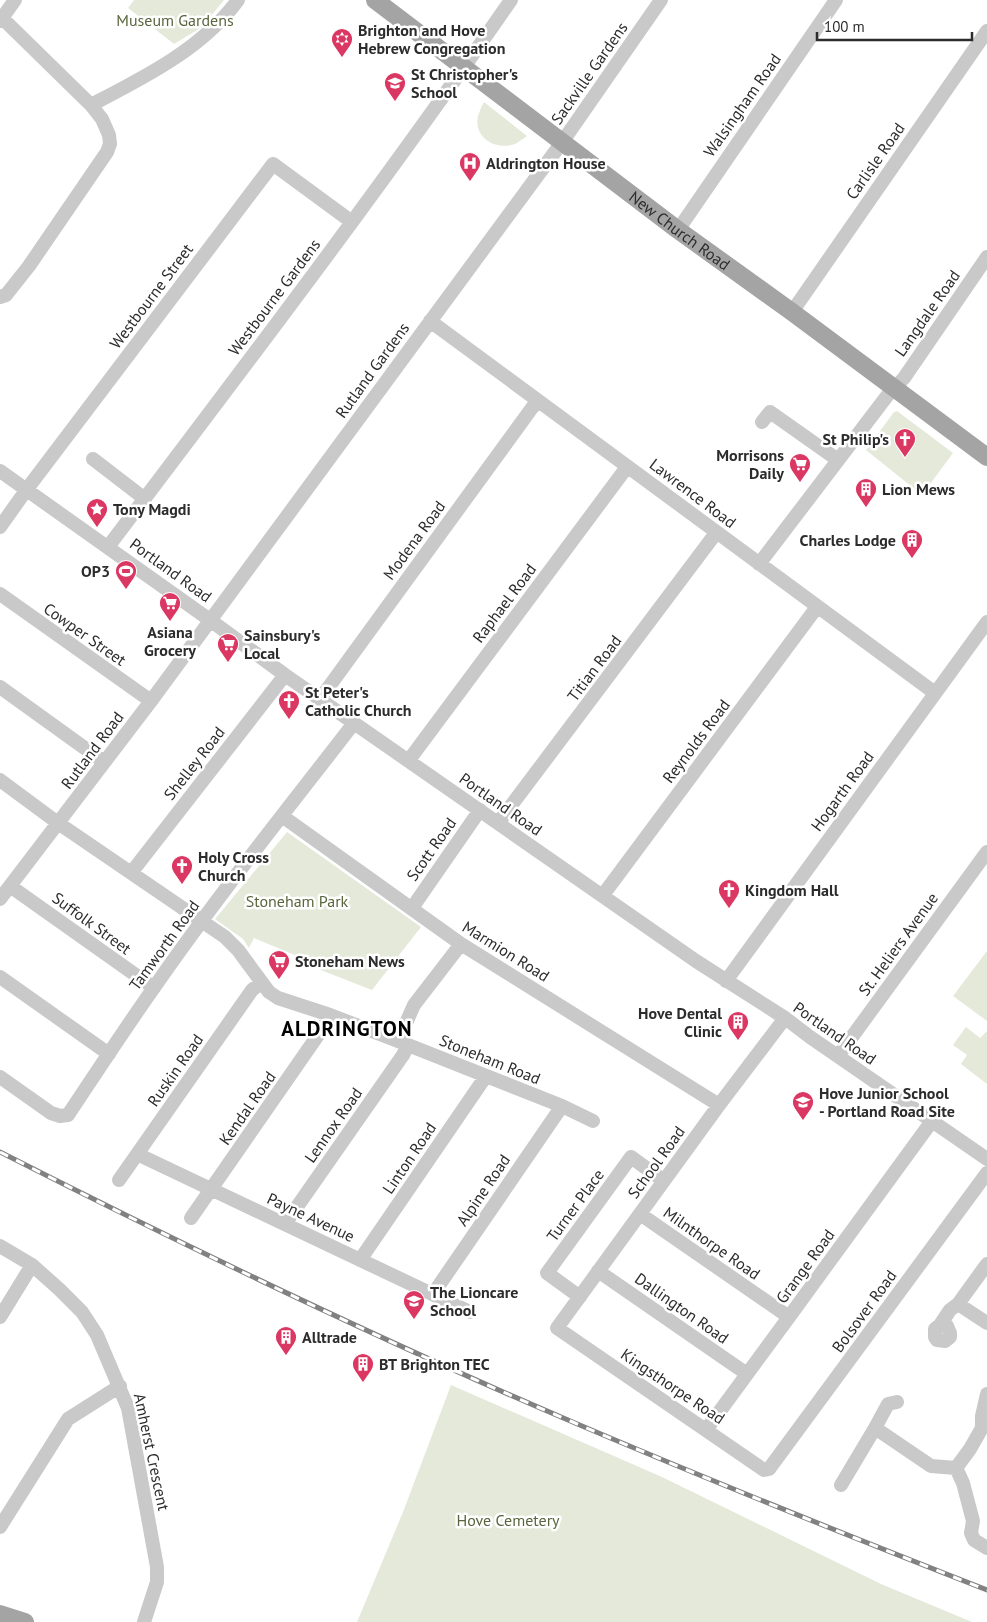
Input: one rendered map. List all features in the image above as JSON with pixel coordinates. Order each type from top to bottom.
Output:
[{"type":"main road","name":"New Church Road","points":[[375,0],[678,230],[985,453]]},
{"type":"main road","points":[[0,1614],[25,1622]]},
{"type":"street","points":[[0,297],[6,295],[29,266],[107,152],[110,144],[109,135],[102,119],[91,106],[1,18],[15,0]]},
{"type":"street","points":[[91,106],[178,56],[218,24],[238,0]]},
{"type":"street","name":"Westbourne Gardens","points":[[108,547],[352,222],[465,67],[511,0]]},
{"type":"street","name":"Sackville Gardens","points":[[563,142],[660,0]]},
{"type":"street","name":"Walsingham Road","points":[[678,230],[836,0]]},
{"type":"street","name":"Carlisle Road","points":[[792,312],[987,31]]},
{"type":"street","name":"Rutland Gardens","points":[[210,620],[563,142]]},
{"type":"street","name":"Westbourne Street","points":[[0,527],[26,489],[273,164],[352,222]]},
{"type":"street","name":"Langdale Road","points":[[759,564],[838,460],[904,378],[987,257]]},
{"type":"street","name":"Lawrence Road","points":[[430,321],[817,608],[935,693]]},
{"type":"street","name":"Modena Road","points":[[320,699],[537,401]]},
{"type":"street","points":[[762,422],[770,412],[838,460]]},
{"type":"street","points":[[93,459],[144,499]]},
{"type":"street","name":"Raphael Road","points":[[409,760],[627,467]]},
{"type":"street","name":"Portland Road","points":[[0,471],[285,675],[726,981],[785,1018],[987,1159]]},
{"type":"street","name":"Titian Road","points":[[498,823],[716,533]]},
{"type":"street","name":"Cowper Street","points":[[0,594],[151,702]]},
{"type":"street","name":"Reynolds Road","points":[[603,895],[817,608]]},
{"type":"street","name":"Rutland Road","points":[[0,899],[151,702],[210,620]]},
{"type":"street","name":"Hogarth Road","points":[[726,981],[987,622]]},
{"type":"street","name":"Shelley Road","points":[[131,873],[285,675]]},
{"type":"street","points":[[0,687],[104,762]]},
{"type":"street","name":"Tamworth Road","points":[[0,1077],[51,1114],[60,1116],[68,1114],[154,988],[202,922],[354,723]]},
{"type":"street","name":"Stoneham Road","points":[[0,780],[58,823],[225,937],[238,950],[269,992],[278,998],[330,1015],[403,1043],[562,1106],[593,1121]]},
{"type":"street","name":"Scott Road","points":[[412,908],[480,810]]},
{"type":"street","name":"Marmion Road","points":[[282,816],[461,944],[719,1105]]},
{"type":"street","name":"St. Heliers Avenue","points":[[838,1056],[987,852]]},
{"type":"street","name":"Suffolk Street","points":[[10,886],[154,988]]},
{"type":"street","name":"Lennox Road","points":[[285,1224],[403,1055],[403,1043],[414,1005],[461,944]]},
{"type":"street","points":[[0,977],[109,1054]]},
{"type":"street","name":"Ruskin Road","points":[[119,1180],[252,990],[261,982]]},
{"type":"street","name":"Kendal Road","points":[[191,1218],[325,1025],[330,1015]]},
{"type":"street","name":"School Road","points":[[557,1328],[719,1105],[785,1018]]},
{"type":"street","name":"Linton Road","points":[[360,1260],[486,1076]]},
{"type":"street","name":"Alpine Road","points":[[434,1294],[562,1106]]},
{"type":"street","name":"Grange Road","points":[[706,1430],[932,1121]]},
{"type":"street","name":"Payne Avenue","points":[[137,1154],[470,1312]]},
{"type":"street","name":"Turner Place","points":[[580,1296],[547,1273],[631,1157],[664,1181]]},
{"type":"street","name":"Bolsover Road","points":[[769,1470],[987,1173]]},
{"type":"street","name":"Milnthorpe Road","points":[[640,1214],[789,1317]]},
{"type":"street","name":"Amherst Crescent","points":[[0,1246],[32,1265],[82,1312],[97,1335],[120,1386],[128,1408],[157,1567],[157,1582],[144,1622]]},
{"type":"street","points":[[940,1325],[987,1264]]},
{"type":"street","points":[[0,1317],[32,1265]]},
{"type":"street","name":"Dallington Road","points":[[598,1271],[747,1374]]},
{"type":"street","points":[[958,1304],[987,1323]]},
{"type":"street","name":"Kingsthorpe Road","points":[[557,1328],[764,1470],[769,1470]]},
{"type":"street","points":[[0,1527],[68,1419],[120,1386]]},
{"type":"street","points":[[956,1468],[985,1429],[982,1416],[987,1394]]},
{"type":"street","points":[[841,1485],[888,1404],[897,1402]]},
{"type":"street","points":[[875,1428],[931,1466],[956,1468]]},
{"type":"street","points":[[956,1468],[963,1483],[973,1521],[971,1533],[974,1540],[987,1548]]},
{"type":"green space","name":"Museum Gardens","points":[[134,0],[224,0],[202,27],[174,44],[128,8]]},
{"type":"green space","points":[[484,102],[527,136],[517,143],[510,145],[502,146],[488,142],[479,131],[477,124],[478,114]]},
{"type":"green space","points":[[897,411],[953,453],[922,495],[866,450],[894,412]]},
{"type":"green space","name":"Stoneham Park","points":[[287,832],[421,927],[372,990],[295,960],[297,956],[254,938],[249,948],[243,939],[215,919]]},
{"type":"green space","points":[[987,951],[987,1021],[953,996]]},
{"type":"green space","points":[[966,1027],[980,1038],[987,1031],[987,1084],[961,1064],[967,1055],[953,1045]]},
{"type":"green space","name":"Hove Cemetery","points":[[451,1385],[662,1477],[881,1584],[972,1622],[357,1622],[403,1512]]},
{"type":"railway","points":[[0,1152],[142,1223],[429,1359],[626,1445],[987,1590]]},
{"type":"place","name":"Brighton and Hove Hebrew Congregation","points":[[342,58]]},
{"type":"place","name":"St Christopher's School","points":[[395,102]]},
{"type":"place","name":"Aldrington House","points":[[470,182]]},
{"type":"place","name":"St Philip's","points":[[905,458]]},
{"type":"place","name":"Morrisons Daily","points":[[800,483]]},
{"type":"place","name":"Lion Mews","points":[[866,508]]},
{"type":"place","name":"Tony Magdi","points":[[97,528]]},
{"type":"place","name":"Charles Lodge","points":[[912,559]]},
{"type":"place","name":"OP3","points":[[126,590]]},
{"type":"place","name":"Asiana Grocery","points":[[170,622]]},
{"type":"place","name":"Sainsbury's Local","points":[[228,663]]},
{"type":"place","name":"St Peter's Catholic Church","points":[[289,720]]},
{"type":"place","name":"Holy Cross Church","points":[[182,885]]},
{"type":"place","name":"Kingdom Hall","points":[[729,909]]},
{"type":"place","name":"Stoneham News","points":[[279,980]]},
{"type":"place","name":"Hove Dental Clinic","points":[[738,1041]]},
{"type":"place","name":"Hove Junior School - Portland Road Site","points":[[803,1121]]},
{"type":"place","name":"The Lioncare School","points":[[414,1320]]},
{"type":"place","name":"Alltrade","points":[[286,1356]]},
{"type":"place","name":"BT Brighton TEC","points":[[363,1383]]},
{"type":"district","name":"ALDRINGTON","points":[[347,1029]]}]
